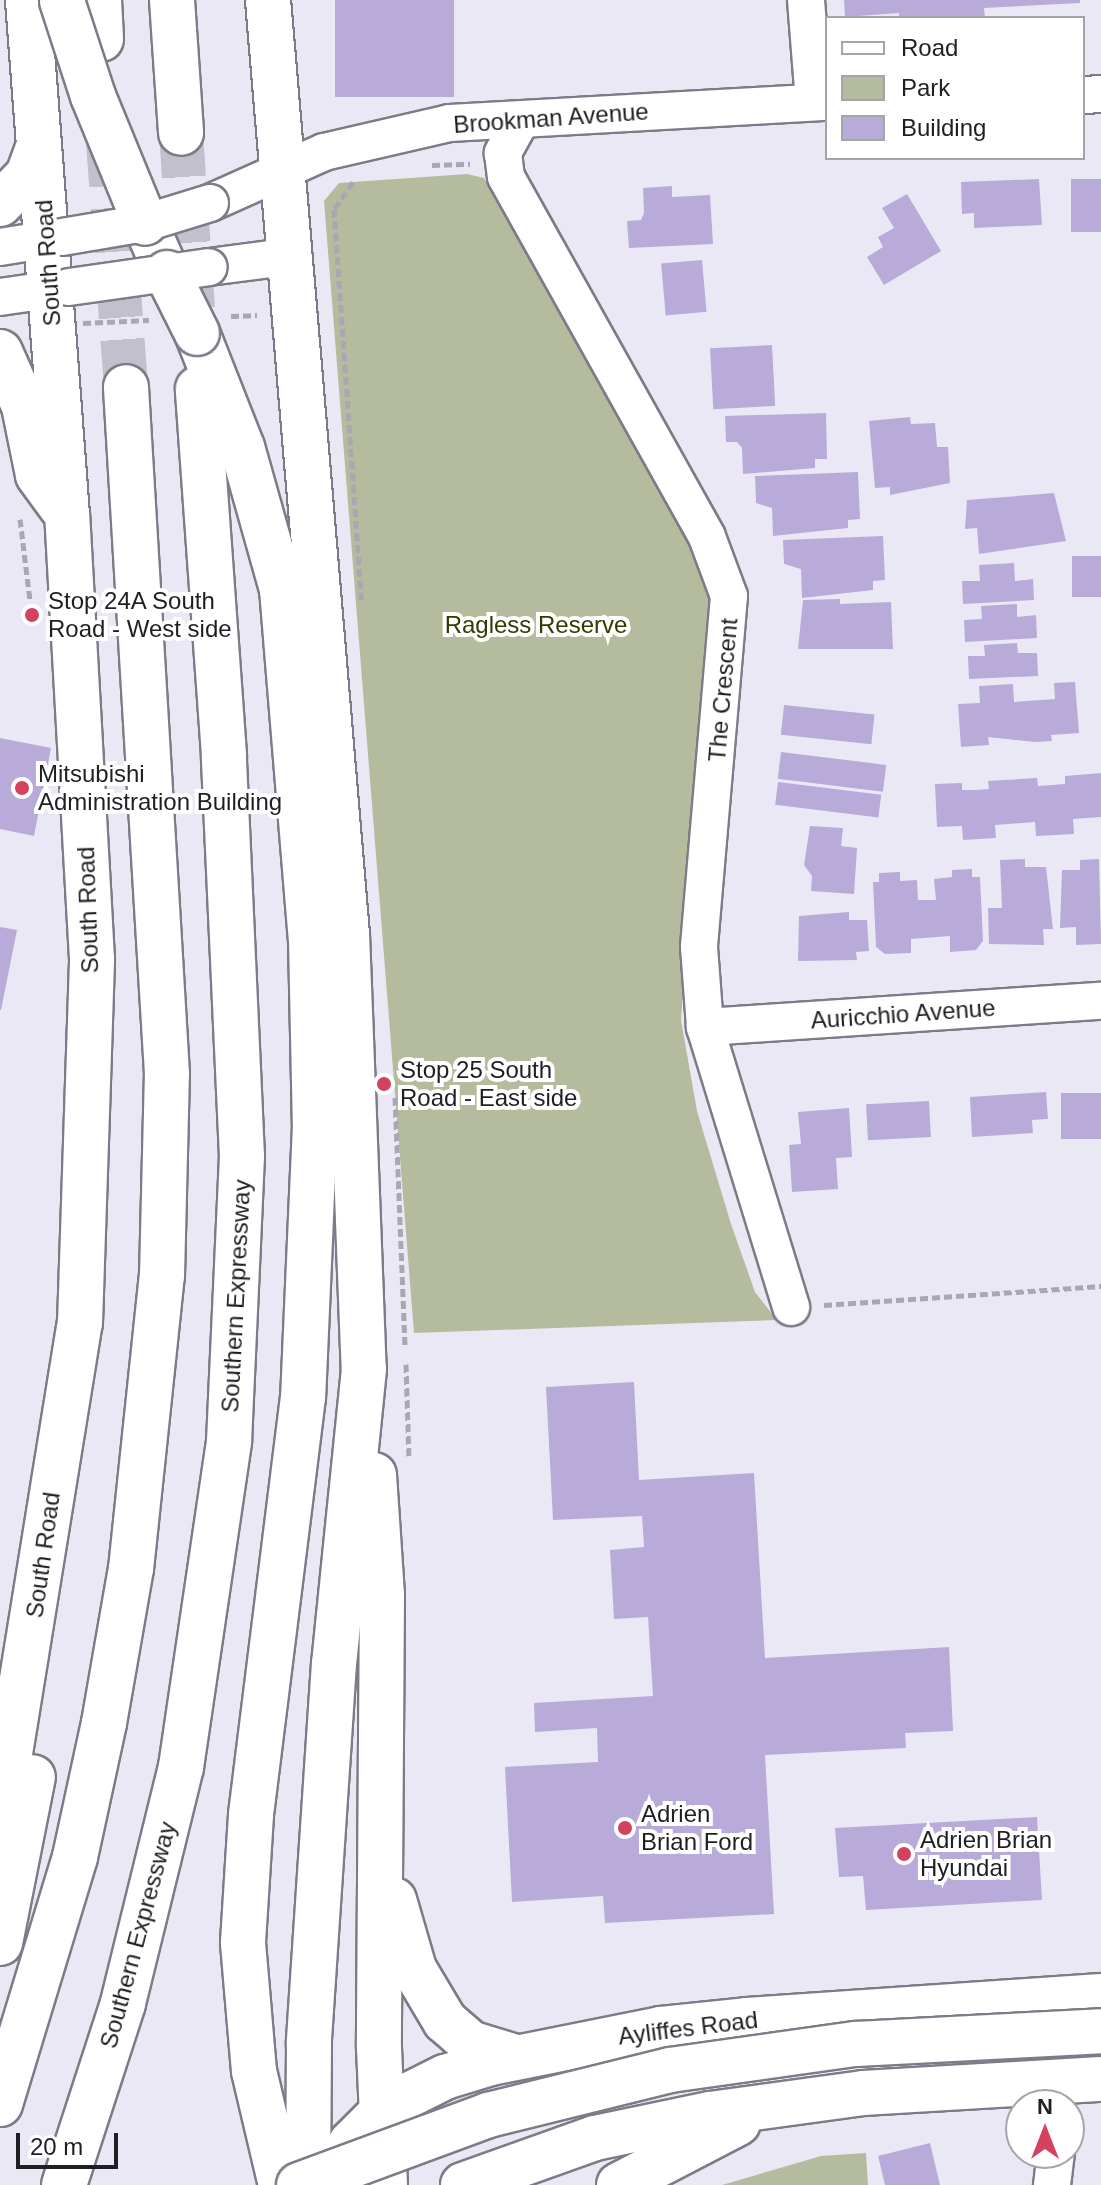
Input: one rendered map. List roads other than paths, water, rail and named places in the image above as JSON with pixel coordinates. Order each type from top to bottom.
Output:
[{"type":"main road","name":"South Road","points":[[0,1815],[80,1323],[92,959],[67,515],[65,300],[39,145],[28,0]]},
{"type":"main road","points":[[62,0],[93,96],[145,223],[188,270],[264,517],[287,630],[311,940],[315,1125],[303,1397],[245,1891],[246,2009],[266,2132],[281,2185]]},
{"type":"main road","points":[[172,0],[181,133]]},
{"type":"main road","points":[[268,0],[347,934],[364,1369],[382,1595],[380,2113],[385,2185]]},
{"type":"main road","points":[[0,204],[28,175],[39,145]]},
{"type":"main road","points":[[0,352],[24,406],[38,475],[67,515]]},
{"type":"main road","points":[[0,2104],[75,1857],[104,1723],[131,1569],[162,1276],[167,1074],[126,387]]},
{"type":"main road","name":"Southern Expressway","points":[[64,2185],[149,1906],[181,1767],[220,1526],[236,1345],[242,1157],[224,755],[198,389]]},
{"type":"main road","points":[[0,1943],[60,1619],[85,1390],[80,1323]]},
{"type":"main road","points":[[308,2185],[309,2044],[334,1663],[364,1369]]},
{"type":"main road","points":[[380,1843],[409,1954],[438,2011],[470,2043],[516,2057]]},
{"type":"main road","name":"Ayliffes Road","points":[[326,2185],[351,2143],[380,2113],[445,2077],[516,2057],[661,2029],[747,2020],[1101,1996]]},
{"type":"main road","points":[[299,2185],[488,2115],[670,2070],[856,2044],[1101,2031]]},
{"type":"main road","points":[[463,2185],[595,2138],[776,2104],[1077,2088]]},
{"type":"main road","points":[[619,2185],[776,2104]]},
{"type":"street","points":[[806,0],[820,102]]},
{"type":"street","name":"Brookman Avenue","points":[[0,247],[145,223],[210,203],[342,147],[472,120],[521,120],[820,102]]},
{"type":"street","name":"The Crescent","points":[[521,120],[503,153],[506,177],[707,537],[729,596],[699,947],[705,1027],[791,1307]]},
{"type":"street","points":[[0,297],[65,300],[188,270],[292,256]]},
{"type":"street","name":"Auricchio Avenue","points":[[705,1027],[1101,1001]]},
{"type":"tunnel","points":[[181,133],[193,310]]},
{"type":"tunnel","points":[[108,142],[126,387]]},
{"type":"place","name":"Stop 24A South Road - West side","points":[[32,615]]},
{"type":"place","name":"Mitsubishi Administration Building","points":[[22,788]]},
{"type":"place","name":"Stop 25 South Road - East side","points":[[384,1084]]},
{"type":"place","name":"Adrien Brian Ford","points":[[625,1828]]},
{"type":"place","name":"Adrien Brian Hyundai","points":[[904,1854]]},
{"type":"park label","name":"Ragless Reserve","points":[[536,625]]}]
